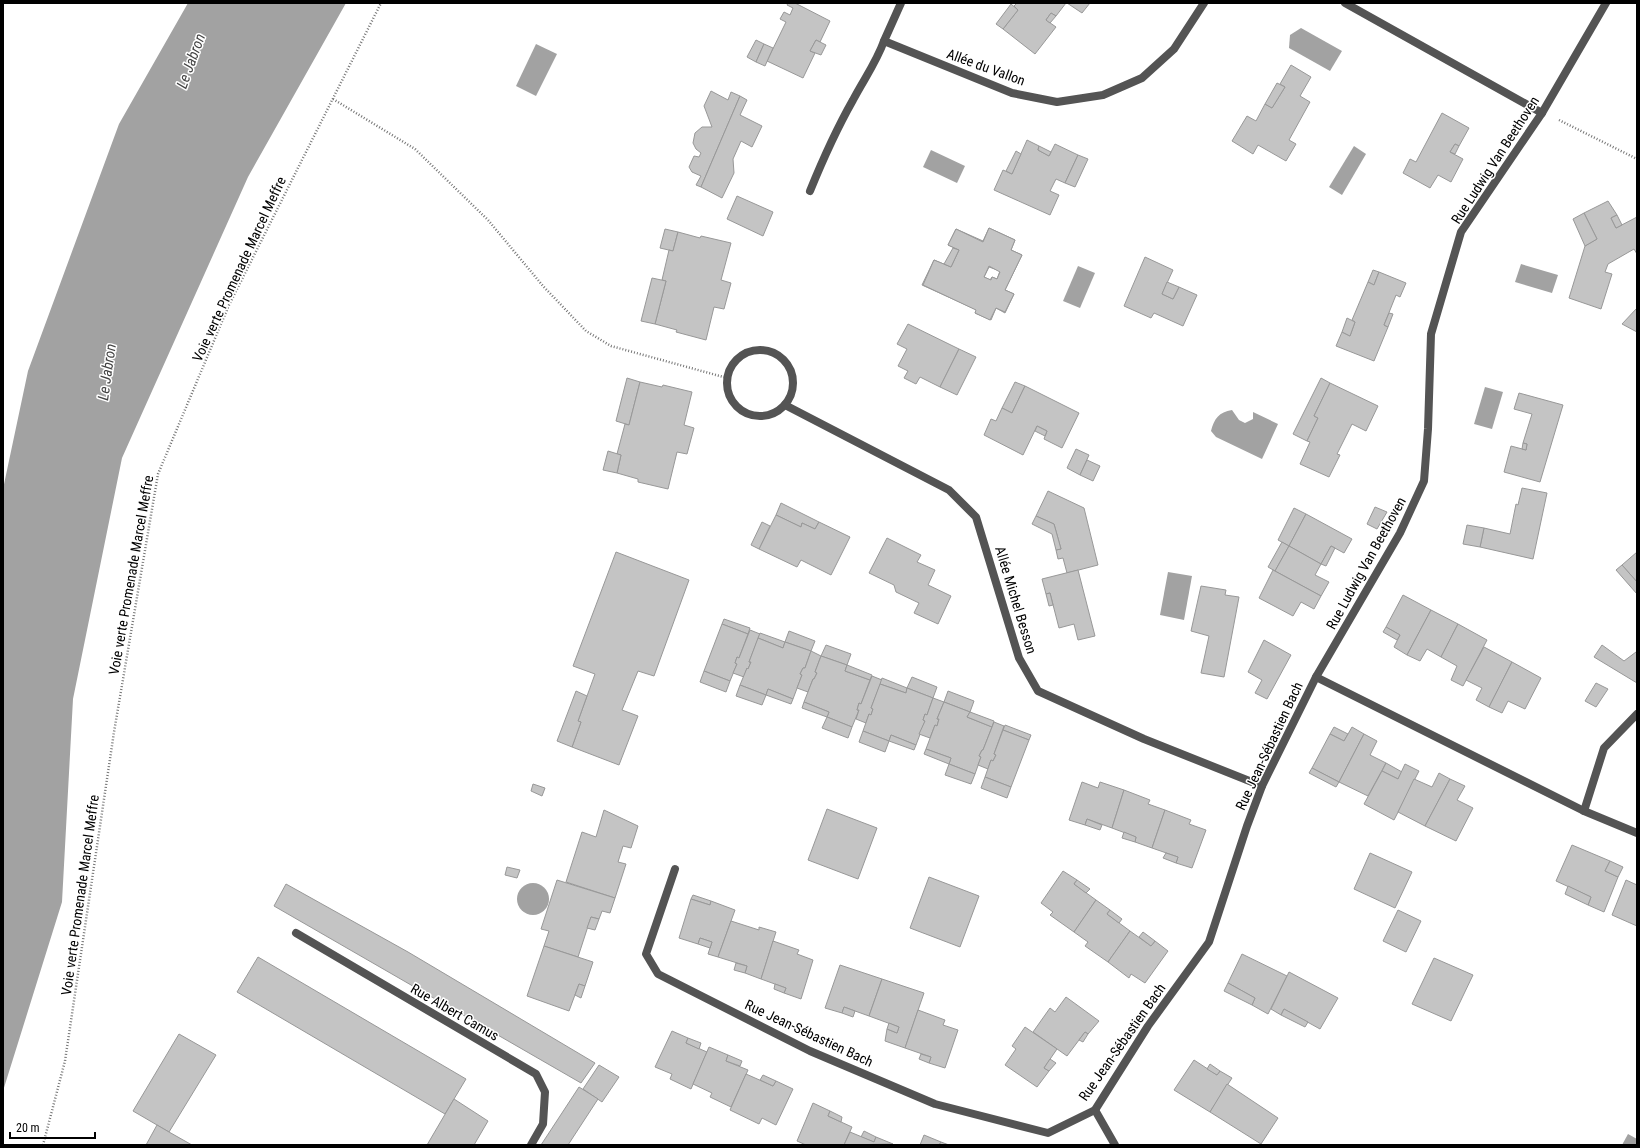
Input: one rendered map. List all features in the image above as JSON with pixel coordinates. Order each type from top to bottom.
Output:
[{"type":"street","points":[[810,191],[830,143],[854,98],[877,60],[901,3]]},
{"type":"street","name":"Allée du Vallon","points":[[884,41],[1012,93],[1057,102],[1103,95],[1142,78],[1174,49],[1204,3]]},
{"type":"street","points":[[1345,3],[1542,113]]},
{"type":"street","name":"Rue Ludwig Van Beethoven","points":[[1316,677],[1400,533],[1424,481],[1428,429],[1431,334],[1462,232],[1542,113],[1606,3]]},
{"type":"street","points":[[758,349],[770,351],[780,356],[788,364],[792,375],[793,386],[785,405],[776,412],[766,416],[756,416],[746,413],[737,407],[730,399],[727,388],[727,378],[730,367],[737,358],[747,352],[758,349]]},
{"type":"street","name":"Allée Michel Besson","points":[[785,405],[949,490],[976,517],[1019,658],[1038,691],[1144,738],[1262,786]]},
{"type":"street","points":[[1316,677],[1584,811],[1637,834]]},
{"type":"street","name":"Rue Jean-Sébastien Bach","points":[[675,869],[646,954],[658,974],[810,1051],[935,1104],[1048,1133],[1094,1110],[1148,1026],[1209,942],[1247,826],[1262,786],[1316,677]]},
{"type":"street","points":[[1584,811],[1604,748],[1637,714]]},
{"type":"street","name":"Rue Albert Camus","points":[[296,933],[536,1074],[545,1092],[543,1124],[531,1145]]},
{"type":"street","points":[[1094,1110],[1115,1145]]},
{"type":"path","name":"Voie verte Promenade Marcel Meffre","points":[[43,1145],[65,1061],[114,732],[158,474],[229,305],[381,3]]},
{"type":"path","points":[[333,99],[415,149],[488,220],[544,286],[586,331],[611,346],[727,378]]},
{"type":"path","points":[[1542,113],[1637,159]]},
{"type":"water","name":"Le Jabron","points":[[188,3],[346,3],[248,177],[122,458],[73,699],[62,902],[3,1091],[3,489],[28,371],[119,124]]},
{"type":"water","points":[[1301,28],[1342,51],[1330,71],[1289,48],[1290,35]]},
{"type":"water","points":[[536,44],[557,54],[536,96],[516,86]]},
{"type":"water","points":[[1354,146],[1366,154],[1342,195],[1329,187]]},
{"type":"water","points":[[931,150],[965,166],[957,183],[923,167]]},
{"type":"water","points":[[1521,264],[1558,275],[1552,293],[1515,282]]},
{"type":"water","points":[[1078,266],[1095,273],[1080,308],[1063,301]]},
{"type":"water","points":[[1485,387],[1503,392],[1492,429],[1474,424]]},
{"type":"water","points":[[1232,410],[1239,420],[1245,423],[1253,419],[1253,412],[1278,424],[1262,459],[1216,437],[1211,431],[1220,414]]},
{"type":"water","points":[[1168,572],[1192,576],[1184,620],[1160,615]]},
{"type":"water","points":[[533,883],[544,888],[549,899],[544,910],[533,915],[522,910],[517,899],[522,888]]},
{"type":"water","points":[[1628,1134],[1637,1139],[1637,1145],[1622,1145]]},
{"type":"building","points":[[788,3],[795,3],[830,21],[820,42],[816,40],[810,51],[815,53],[803,78],[767,61],[786,22],[780,19],[784,12],[790,15],[793,8],[787,5]]},
{"type":"building","points":[[1017,3],[1066,3],[1056,16],[1051,13],[1046,20],[1056,27],[1035,54],[1003,29],[1018,10],[1014,6]]},
{"type":"building","points":[[1067,3],[1090,3],[1082,13]]},
{"type":"building","points":[[1011,4],[1018,10],[1003,29],[996,24]]},
{"type":"building","points":[[1051,13],[1056,16],[1050,23],[1046,20]]},
{"type":"building","points":[[756,40],[764,44],[756,62],[747,57]]},
{"type":"building","points":[[816,40],[826,45],[821,55],[810,51]]},
{"type":"building","points":[[764,44],[773,48],[765,66],[756,62]]},
{"type":"building","points":[[1291,65],[1311,77],[1300,96],[1310,102],[1289,140],[1296,144],[1286,161],[1258,145],[1253,154],[1232,141],[1247,116],[1256,121],[1265,104],[1272,108],[1285,87],[1280,84]]},
{"type":"building","points":[[1277,83],[1285,87],[1272,108],[1265,104]]},
{"type":"building","points":[[711,91],[728,100],[731,92],[740,96],[701,187],[696,185],[701,176],[692,172],[689,167],[694,156],[699,157],[701,153],[696,149],[693,143],[695,133],[702,127],[712,127],[704,106]]},
{"type":"building","points":[[740,96],[747,100],[740,115],[762,126],[752,147],[741,141],[733,159],[734,173],[722,198],[701,187]]},
{"type":"building","points":[[1442,113],[1469,128],[1459,146],[1455,144],[1450,152],[1463,159],[1451,182],[1438,175],[1430,188],[1403,173],[1410,159],[1416,162]]},
{"type":"building","points":[[1027,140],[1039,146],[1038,150],[1049,156],[1055,144],[1078,155],[1065,183],[1056,179],[1050,191],[1059,195],[1050,215],[994,190],[1003,170],[1012,174]]},
{"type":"building","points":[[1455,144],[1459,146],[1455,154],[1450,152]]},
{"type":"building","points":[[1039,146],[1051,152],[1049,156],[1038,150]]},
{"type":"building","points":[[1016,151],[1021,154],[1012,174],[1006,171]]},
{"type":"building","points":[[1078,155],[1088,159],[1075,187],[1065,183]]},
{"type":"building","points":[[737,196],[773,212],[763,236],[727,219]]},
{"type":"building","points":[[1608,201],[1617,215],[1611,218],[1616,228],[1637,217],[1637,254],[1634,249],[1608,264],[1605,272],[1612,274],[1601,309],[1569,298],[1585,246],[1597,239],[1584,213]]},
{"type":"building","points":[[1584,213],[1597,239],[1585,246],[1573,219]]},
{"type":"building","points":[[1617,215],[1622,225],[1616,228],[1611,218]]},
{"type":"building","points":[[989,228],[1015,240],[1011,250],[1022,255],[1005,290],[1014,294],[1005,313],[996,308],[991,320],[975,313],[977,310],[922,285],[934,260],[951,267],[959,250],[948,245],[956,229],[983,241]],"holes":[[[989,267],[1000,271],[997,279],[992,277],[990,280],[984,277]]]},
{"type":"building","points":[[989,228],[1015,240],[1011,250],[1022,255],[1005,290],[1014,294],[1005,312],[996,308],[990,320],[975,313],[976,310],[923,285],[934,260],[951,267],[959,250],[948,245],[956,229],[983,242]],"holes":[[[989,266],[1000,272],[997,279],[992,277],[991,280],[984,277]]]},
{"type":"building","points":[[665,229],[678,232],[673,251],[660,248]]},
{"type":"building","points":[[678,232],[700,238],[701,236],[731,243],[721,280],[731,283],[724,309],[714,307],[706,340],[676,332],[677,330],[655,324],[666,281],[662,280],[669,250],[673,251]]},
{"type":"building","points":[[953,248],[959,250],[951,267],[944,264]]},
{"type":"building","points":[[1145,257],[1173,270],[1162,294],[1173,299],[1179,287],[1197,295],[1183,326],[1154,313],[1151,318],[1124,306]]},
{"type":"building","points":[[1373,270],[1379,272],[1374,285],[1368,282]]},
{"type":"building","points":[[1379,272],[1406,283],[1400,297],[1396,295],[1384,325],[1388,327],[1374,361],[1336,346],[1342,332],[1350,336],[1355,322],[1352,320],[1368,282],[1374,285]]},
{"type":"building","points":[[652,278],[666,281],[655,324],[641,321]]},
{"type":"building","points":[[1167,282],[1179,287],[1173,299],[1162,294]]},
{"type":"building","points":[[1637,308],[1637,332],[1622,324]]},
{"type":"building","points":[[1389,313],[1393,314],[1388,327],[1384,325]]},
{"type":"building","points":[[1347,318],[1355,322],[1350,336],[1342,332]]},
{"type":"building","points":[[908,324],[959,349],[940,387],[920,377],[916,384],[904,378],[908,371],[898,366],[907,349],[897,344]]},
{"type":"building","points":[[959,349],[976,357],[957,395],[940,387]]},
{"type":"building","points":[[627,378],[640,382],[629,425],[616,421]]},
{"type":"building","points":[[1321,378],[1330,383],[1314,416],[1318,418],[1307,441],[1293,434]]},
{"type":"building","points":[[640,382],[662,387],[663,385],[692,392],[684,425],[694,428],[687,454],[677,452],[668,489],[638,482],[638,479],[617,473],[621,455],[617,454],[625,424],[629,425]]},
{"type":"building","points":[[1015,382],[1025,386],[1012,413],[1002,408]]},
{"type":"building","points":[[1330,383],[1378,406],[1366,431],[1352,424],[1337,454],[1340,455],[1329,477],[1300,464],[1310,442],[1307,441],[1318,418],[1314,416]]},
{"type":"building","points":[[1025,386],[1079,413],[1062,448],[1044,439],[1047,431],[1037,426],[1023,455],[984,435],[991,419],[996,421],[1002,408],[1012,413]]},
{"type":"building","points":[[1519,393],[1563,405],[1540,482],[1504,472],[1511,446],[1526,450],[1527,444],[1523,443],[1532,414],[1514,409]]},
{"type":"building","points":[[1037,426],[1047,431],[1045,436],[1035,431]]},
{"type":"building","points":[[1523,443],[1527,444],[1526,450],[1522,449]]},
{"type":"building","points":[[1076,449],[1089,455],[1080,475],[1067,468]]},
{"type":"building","points":[[608,451],[621,455],[617,473],[603,470]]},
{"type":"building","points":[[1087,460],[1100,466],[1093,481],[1080,475]]},
{"type":"building","points":[[1522,488],[1547,493],[1533,559],[1480,547],[1484,528],[1510,534],[1516,504],[1518,505]]},
{"type":"building","points":[[1048,491],[1084,508],[1098,565],[1067,573],[1063,558],[1058,559],[1056,550],[1061,549],[1054,524],[1036,516]]},
{"type":"building","points":[[781,503],[819,522],[815,529],[802,523],[801,527],[776,515]]},
{"type":"building","points":[[1375,507],[1387,512],[1377,529],[1367,524]]},
{"type":"building","points":[[1294,508],[1306,514],[1289,546],[1278,540]]},
{"type":"building","points":[[1306,514],[1352,539],[1344,553],[1331,546],[1321,564],[1289,546]]},
{"type":"building","points":[[776,515],[801,527],[802,523],[815,529],[819,522],[850,537],[831,575],[801,560],[797,567],[759,549]]},
{"type":"building","points":[[1036,516],[1054,524],[1061,549],[1056,550],[1052,534],[1032,524]]},
{"type":"building","points":[[762,522],[770,526],[759,549],[751,545]]},
{"type":"building","points":[[1467,525],[1484,528],[1480,547],[1463,544]]},
{"type":"building","points":[[887,538],[921,555],[917,562],[935,570],[928,585],[951,596],[938,624],[914,613],[919,603],[896,592],[894,585],[869,573]]},
{"type":"building","points":[[1282,542],[1289,546],[1275,571],[1268,567]]},
{"type":"building","points":[[1289,546],[1321,564],[1315,575],[1329,582],[1321,596],[1275,571]]},
{"type":"building","points":[[1331,546],[1335,548],[1326,566],[1321,564]]},
{"type":"building","points":[[616,552],[689,580],[654,676],[638,671],[622,710],[638,716],[619,765],[572,747],[581,722],[578,721],[595,674],[573,666]]},
{"type":"building","points":[[1637,552],[1637,582],[1622,565]]},
{"type":"building","points":[[1622,565],[1637,582],[1637,594],[1616,570]]},
{"type":"building","points":[[1078,570],[1095,636],[1078,640],[1074,624],[1059,628],[1050,593],[1046,594],[1042,579]]},
{"type":"building","points":[[1273,570],[1321,596],[1314,609],[1301,602],[1293,616],[1259,598]]},
{"type":"building","points":[[1201,586],[1226,590],[1225,595],[1239,597],[1224,677],[1201,673],[1209,636],[1191,631]]},
{"type":"building","points":[[1050,593],[1053,605],[1049,606],[1046,594]]},
{"type":"building","points":[[1403,595],[1431,610],[1407,655],[1394,647],[1400,635],[1386,627]]},
{"type":"building","points":[[1431,610],[1458,624],[1441,657],[1427,649],[1420,661],[1407,655]]},
{"type":"building","points":[[724,619],[750,628],[748,634],[722,624]]},
{"type":"building","points":[[722,624],[748,634],[739,658],[737,657],[735,663],[737,664],[730,681],[704,671]]},
{"type":"building","points":[[1458,624],[1487,640],[1463,686],[1451,680],[1457,666],[1441,657]]},
{"type":"building","points":[[1386,627],[1400,635],[1397,640],[1383,632]]},
{"type":"building","points":[[750,630],[760,634],[749,662],[751,662],[744,677],[733,673],[737,664],[735,663],[737,657],[739,658]]},
{"type":"building","points":[[789,631],[815,641],[811,651],[785,642]]},
{"type":"building","points":[[760,633],[785,642],[783,648],[758,638]]},
{"type":"building","points":[[758,638],[783,648],[785,642],[811,651],[805,668],[803,668],[800,674],[802,675],[793,699],[768,689],[766,695],[740,685],[751,662],[749,662]]},
{"type":"building","points":[[1264,640],[1291,655],[1267,699],[1255,693],[1262,680],[1248,672]]},
{"type":"building","points":[[826,645],[851,654],[847,665],[821,656]]},
{"type":"building","points":[[1602,645],[1624,661],[1636,652],[1637,653],[1637,683],[1594,657]]},
{"type":"building","points":[[1484,647],[1512,662],[1489,707],[1476,700],[1482,688],[1466,680]]},
{"type":"building","points":[[811,651],[821,656],[815,672],[817,673],[808,692],[797,688],[802,675],[800,674],[803,668],[805,668]]},
{"type":"building","points":[[821,656],[847,665],[845,671],[870,680],[861,704],[859,703],[857,710],[859,710],[852,727],[827,717],[829,712],[804,702],[817,673],[815,672]]},
{"type":"building","points":[[1512,662],[1541,678],[1525,709],[1508,701],[1502,713],[1489,707]]},
{"type":"building","points":[[847,665],[872,675],[870,680],[845,671]]},
{"type":"building","points":[[704,671],[730,681],[726,692],[700,682]]},
{"type":"building","points":[[872,676],[882,680],[871,708],[873,709],[871,715],[869,714],[866,723],[856,719],[859,710],[857,710],[859,703],[861,704]]},
{"type":"building","points":[[912,677],[937,687],[933,698],[907,688]]},
{"type":"building","points":[[882,678],[907,688],[906,693],[880,684]]},
{"type":"building","points":[[1596,683],[1608,689],[1596,707],[1585,701]]},
{"type":"building","points":[[880,684],[906,693],[907,688],[933,698],[927,715],[925,714],[923,720],[925,721],[916,745],[891,735],[889,741],[863,731],[869,714],[871,715],[873,709],[871,708]]},
{"type":"building","points":[[740,685],[766,695],[762,705],[736,696]]},
{"type":"building","points":[[768,689],[793,699],[791,704],[766,695]]},
{"type":"building","points":[[576,691],[587,696],[578,721],[581,722],[572,747],[557,741]]},
{"type":"building","points":[[948,691],[974,701],[970,712],[944,702]]},
{"type":"building","points":[[933,698],[944,702],[937,719],[939,719],[937,726],[935,725],[930,738],[919,734],[925,721],[923,720],[925,714],[927,715]]},
{"type":"building","points":[[804,702],[829,712],[827,717],[802,708]]},
{"type":"building","points":[[944,702],[970,712],[967,717],[992,727],[979,756],[981,757],[975,774],[949,764],[951,758],[926,749],[935,725],[937,726],[939,719],[937,719]]},
{"type":"building","points":[[970,712],[994,721],[992,727],[967,717]]},
{"type":"building","points":[[827,717],[852,727],[848,738],[822,728]]},
{"type":"building","points":[[994,722],[1004,726],[994,754],[996,755],[993,761],[991,760],[988,769],[978,765],[981,757],[979,756],[983,750]]},
{"type":"building","points":[[1005,725],[1031,735],[1029,740],[1003,730]]},
{"type":"building","points":[[1334,727],[1348,734],[1344,741],[1330,734]]},
{"type":"building","points":[[1352,727],[1364,734],[1339,782],[1312,768],[1330,734],[1344,741]]},
{"type":"building","points":[[1003,730],[1029,740],[1011,787],[985,777],[991,760],[993,761],[996,755],[994,754]]},
{"type":"building","points":[[863,731],[889,741],[885,752],[859,742]]},
{"type":"building","points":[[1364,734],[1377,741],[1370,755],[1386,763],[1368,796],[1339,782]]},
{"type":"building","points":[[891,735],[916,745],[914,750],[889,741]]},
{"type":"building","points":[[926,749],[951,758],[949,764],[924,754]]},
{"type":"building","points":[[1386,763],[1402,772],[1398,779],[1382,771]]},
{"type":"building","points":[[949,764],[975,774],[971,784],[945,775]]},
{"type":"building","points":[[1405,764],[1419,771],[1394,820],[1364,804],[1382,771],[1398,779]]},
{"type":"building","points":[[1312,768],[1339,782],[1336,787],[1309,773]]},
{"type":"building","points":[[1439,773],[1450,779],[1425,826],[1398,812],[1414,779],[1432,787]]},
{"type":"building","points":[[985,777],[1011,787],[1007,798],[981,788]]},
{"type":"building","points":[[1450,779],[1465,786],[1457,800],[1473,808],[1456,841],[1425,826]]},
{"type":"building","points":[[1082,782],[1098,788],[1100,782],[1124,790],[1112,828],[1087,819],[1085,825],[1069,820]]},
{"type":"building","points":[[533,784],[545,788],[542,796],[531,791]]},
{"type":"building","points":[[1124,790],[1150,800],[1148,804],[1165,810],[1152,848],[1135,842],[1136,837],[1112,828]]},
{"type":"building","points":[[827,809],[877,828],[858,879],[808,860]]},
{"type":"building","points":[[604,810],[638,826],[631,848],[623,846],[618,862],[626,864],[615,898],[566,882],[582,832],[596,837]]},
{"type":"building","points":[[1165,810],[1191,820],[1189,824],[1206,830],[1192,868],[1176,863],[1178,857],[1152,848]]},
{"type":"building","points":[[1087,819],[1102,825],[1100,830],[1085,825]]},
{"type":"building","points":[[1124,832],[1136,837],[1135,842],[1122,838]]},
{"type":"building","points":[[1572,845],[1610,861],[1605,871],[1618,877],[1604,912],[1588,905],[1591,897],[1556,881]]},
{"type":"building","points":[[1166,853],[1178,857],[1176,863],[1163,858]]},
{"type":"building","points":[[1370,853],[1412,872],[1395,908],[1354,889]]},
{"type":"building","points":[[1610,861],[1623,867],[1618,877],[1605,871]]},
{"type":"building","points":[[507,867],[520,870],[517,878],[505,875]]},
{"type":"building","points":[[1063,871],[1077,880],[1074,884],[1096,900],[1074,932],[1050,915],[1053,912],[1041,903]]},
{"type":"building","points":[[929,877],[979,896],[960,947],[910,928]]},
{"type":"building","points":[[557,880],[615,898],[610,913],[602,911],[599,919],[591,917],[578,957],[544,946],[549,931],[541,929]]},
{"type":"building","points":[[1077,880],[1090,889],[1086,893],[1074,884]]},
{"type":"building","points":[[1626,880],[1637,885],[1637,926],[1612,915]]},
{"type":"building","points":[[286,884],[408,952],[595,1063],[581,1083],[274,906]]},
{"type":"building","points":[[1568,886],[1591,897],[1588,905],[1565,894]]},
{"type":"building","points":[[693,895],[711,901],[710,905],[691,899]]},
{"type":"building","points":[[691,899],[710,905],[711,901],[735,910],[718,957],[708,954],[712,942],[700,938],[698,944],[679,938]]},
{"type":"building","points":[[1096,900],[1110,910],[1107,914],[1130,931],[1108,962],[1085,946],[1088,942],[1074,932]]},
{"type":"building","points":[[1110,910],[1122,919],[1119,923],[1107,914]]},
{"type":"building","points":[[1398,910],[1421,921],[1406,952],[1383,941]]},
{"type":"building","points":[[591,917],[599,919],[595,930],[587,928]]},
{"type":"building","points":[[731,921],[759,930],[759,927],[776,932],[761,979],[745,973],[747,966],[718,957]]},
{"type":"building","points":[[1130,931],[1151,946],[1155,941],[1168,951],[1145,983],[1131,974],[1129,978],[1108,962]]},
{"type":"building","points":[[1143,932],[1155,941],[1151,946],[1139,937]]},
{"type":"building","points":[[700,938],[712,942],[710,948],[698,944]]},
{"type":"building","points":[[773,941],[799,950],[797,954],[813,960],[801,999],[784,993],[786,988],[761,979]]},
{"type":"building","points":[[544,946],[593,962],[585,986],[579,984],[569,1011],[527,996]]},
{"type":"building","points":[[1242,954],[1287,976],[1268,1014],[1252,1005],[1255,998],[1228,983]]},
{"type":"building","points":[[258,957],[466,1079],[445,1114],[237,992]]},
{"type":"building","points":[[1434,958],[1473,975],[1451,1021],[1412,1004]]},
{"type":"building","points":[[736,963],[747,966],[745,973],[734,970]]},
{"type":"building","points":[[840,965],[882,979],[869,1016],[844,1007],[842,1013],[825,1008]]},
{"type":"building","points":[[1289,972],[1338,998],[1320,1029],[1284,1009],[1281,1015],[1271,1009]]},
{"type":"building","points":[[882,979],[924,993],[905,1048],[885,1041],[887,1029],[897,1033],[899,1027],[869,1016]]},
{"type":"building","points":[[1228,983],[1255,998],[1252,1005],[1224,991]]},
{"type":"building","points":[[579,984],[585,986],[581,998],[575,995]]},
{"type":"building","points":[[775,984],[786,988],[784,993],[774,989]]},
{"type":"building","points":[[1066,997],[1099,1021],[1088,1034],[1085,1032],[1067,1056],[1033,1032],[1050,1008],[1055,1012]]},
{"type":"building","points":[[844,1007],[855,1011],[853,1017],[842,1013]]},
{"type":"building","points":[[1284,1009],[1308,1022],[1305,1027],[1281,1015]]},
{"type":"building","points":[[918,1010],[945,1020],[943,1025],[958,1030],[945,1068],[929,1063],[931,1057],[905,1048]]},
{"type":"building","points":[[889,1023],[899,1027],[897,1033],[887,1029]]},
{"type":"building","points":[[1025,1027],[1057,1049],[1044,1068],[1049,1071],[1037,1087],[1005,1065],[1016,1049],[1012,1046]]},
{"type":"building","points":[[672,1031],[688,1038],[686,1043],[707,1052],[691,1089],[670,1079],[672,1074],[655,1067]]},
{"type":"building","points":[[1085,1032],[1088,1034],[1083,1042],[1079,1040]]},
{"type":"building","points":[[179,1034],[216,1055],[169,1132],[133,1111]]},
{"type":"building","points":[[688,1038],[701,1043],[699,1049],[686,1043]]},
{"type":"building","points":[[709,1047],[728,1055],[726,1061],[748,1070],[731,1107],[710,1097],[712,1093],[693,1084]]},
{"type":"building","points":[[921,1054],[931,1057],[929,1063],[919,1059]]},
{"type":"building","points":[[728,1055],[742,1061],[740,1066],[726,1061]]},
{"type":"building","points":[[1050,1059],[1056,1063],[1049,1071],[1044,1068]]},
{"type":"building","points":[[1194,1060],[1217,1075],[1220,1071],[1232,1078],[1210,1112],[1174,1090]]},
{"type":"building","points":[[1210,1064],[1220,1071],[1217,1075],[1207,1069]]},
{"type":"building","points":[[599,1065],[619,1077],[602,1102],[583,1089]]},
{"type":"building","points":[[746,1074],[773,1086],[776,1081],[793,1089],[776,1125],[762,1118],[759,1124],[730,1110]]},
{"type":"building","points":[[763,1075],[776,1081],[773,1086],[760,1080]]},
{"type":"building","points":[[1227,1084],[1278,1118],[1261,1144],[1210,1112]]},
{"type":"building","points":[[579,1087],[598,1099],[568,1145],[541,1145]]},
{"type":"building","points":[[454,1099],[488,1121],[474,1145],[427,1145]]},
{"type":"building","points":[[813,1103],[830,1111],[828,1116],[852,1127],[844,1145],[806,1145],[797,1141]]},
{"type":"building","points":[[830,1111],[842,1117],[841,1122],[828,1116]]},
{"type":"building","points":[[157,1125],[169,1132],[192,1145],[146,1145]]},
{"type":"building","points":[[864,1131],[876,1137],[874,1142],[861,1137]]},
{"type":"building","points":[[850,1132],[874,1142],[876,1137],[893,1144],[844,1145]]},
{"type":"building","points":[[924,1135],[941,1142],[939,1145],[920,1145]]},
{"type":"building","points":[[941,1142],[949,1145],[939,1145]]}]
